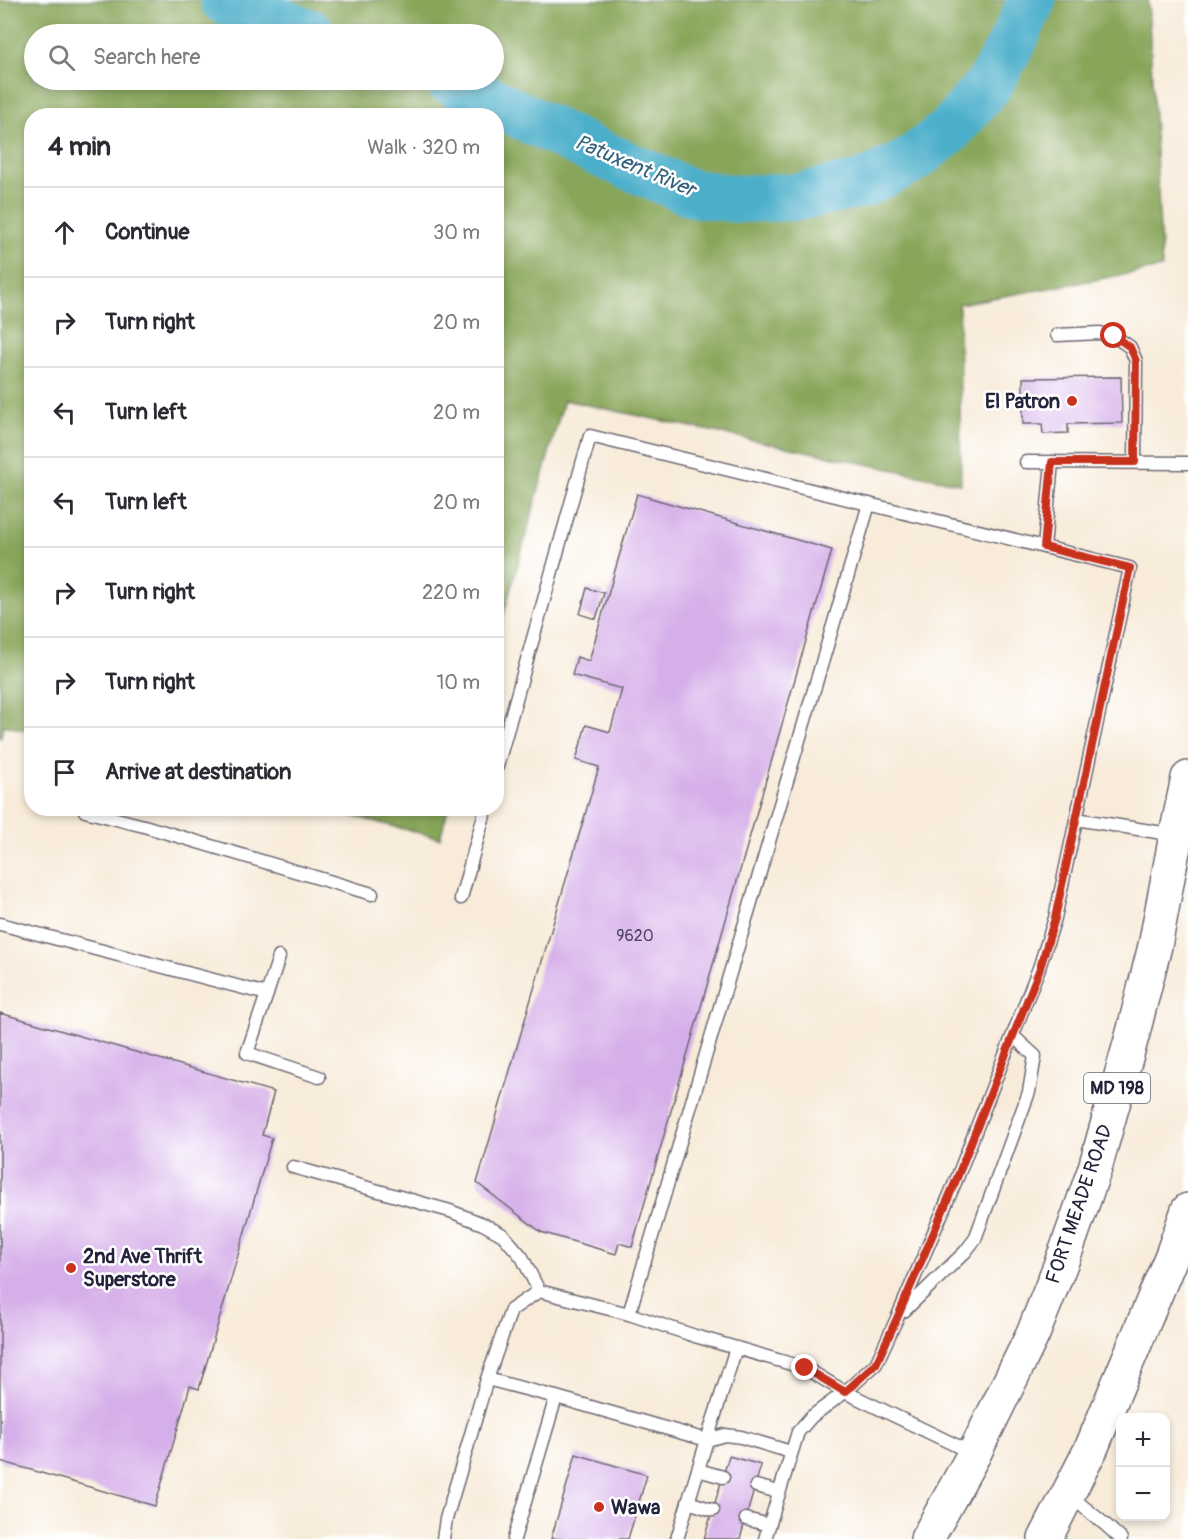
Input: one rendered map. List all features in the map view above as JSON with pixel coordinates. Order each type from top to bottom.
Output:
[{"type":"main road","name":"FORT MEADE ROAD","points":[[927,1539],[974,1454],[1033,1334],[1095,1168],[1133,1033],[1182,836],[1188,778]]},
{"type":"main road","points":[[1045,1539],[1091,1449],[1172,1255],[1188,1210]]},
{"type":"lane","points":[[1057,335],[1107,334],[1130,347],[1136,361],[1135,462]]},
{"type":"lane","points":[[504,742],[590,436],[1130,568],[1055,918],[1040,968],[957,1178],[876,1364],[806,1422],[798,1432],[765,1539]]},
{"type":"lane","points":[[1026,462],[1188,463]]},
{"type":"lane","points":[[1044,547],[1052,462]]},
{"type":"lane","points":[[629,1314],[869,504]]},
{"type":"lane","points":[[106,816],[372,894]]},
{"type":"lane","points":[[461,898],[484,816]]},
{"type":"lane","points":[[1076,819],[1182,836]]},
{"type":"lane","points":[[0,924],[267,994]]},
{"type":"lane","points":[[279,957],[247,1053],[319,1077]]},
{"type":"lane","points":[[898,1316],[965,1252],[975,1239],[1029,1092],[1035,1056],[1013,1036]]},
{"type":"lane","points":[[293,1167],[450,1211],[483,1224],[503,1235],[522,1257],[539,1291]]},
{"type":"lane","points":[[443,1539],[446,1519],[487,1379],[511,1310],[539,1291],[629,1314],[805,1368],[845,1392],[974,1454]]},
{"type":"lane","points":[[676,1539],[736,1348]]},
{"type":"lane","points":[[487,1379],[556,1396],[707,1440],[725,1435],[741,1437],[791,1452]]},
{"type":"lane","points":[[514,1539],[556,1396]]},
{"type":"lane","points":[[698,1470],[723,1477]]},
{"type":"lane","points":[[756,1486],[779,1492]]},
{"type":"lane","points":[[1068,1495],[1121,1539]]},
{"type":"lane","points":[[688,1502],[713,1510]]},
{"type":"lane","points":[[746,1519],[769,1525]]},
{"type":"green space","points":[[0,0],[1148,0],[1162,268],[959,304],[961,484],[564,400],[504,613],[504,108],[24,108],[24,730],[4,725],[0,739]]},
{"type":"green space","points":[[352,816],[446,816],[440,838]]},
{"type":"building","name":"El Patron","points":[[1121,377],[1122,423],[1068,424],[1068,433],[1043,434],[1042,424],[1023,424],[1023,378]]},
{"type":"building","points":[[637,494],[832,550],[632,1247],[619,1243],[616,1254],[541,1232],[477,1183],[599,767],[576,760],[586,725],[610,732],[622,689],[572,675],[577,657],[589,661]]},
{"type":"building","points":[[587,588],[604,593],[596,619],[580,614]]},
{"type":"building","points":[[0,1013],[274,1092],[262,1135],[272,1138],[199,1389],[190,1386],[155,1506],[0,1461]]},
{"type":"building","name":"Wawa","points":[[576,1454],[647,1475],[628,1539],[551,1539]]},
{"type":"building","name":"Wawa","points":[[729,1456],[761,1465],[740,1539],[704,1539]]},
{"type":"waterway","name":"Patuxent River","points":[[224,0],[286,24]]},
{"type":"waterway","name":"Patuxent River","points":[[469,90],[592,150],[692,193],[738,199],[797,197],[862,184],[909,162],[949,131],[990,83],[1032,0]]},
{"type":"place","name":"El Patron","points":[[1072,401]]},
{"type":"place","name":"2nd Ave Thrift Superstore","points":[[71,1268]]},
{"type":"place","name":"Wawa","points":[[599,1507]]},
{"type":"route","points":[[805,1368],[845,1392],[876,1364],[957,1178],[1040,968],[1055,918],[1130,568],[1044,547],[1052,462],[1135,462],[1136,361],[1130,347],[1114,336]]}]
